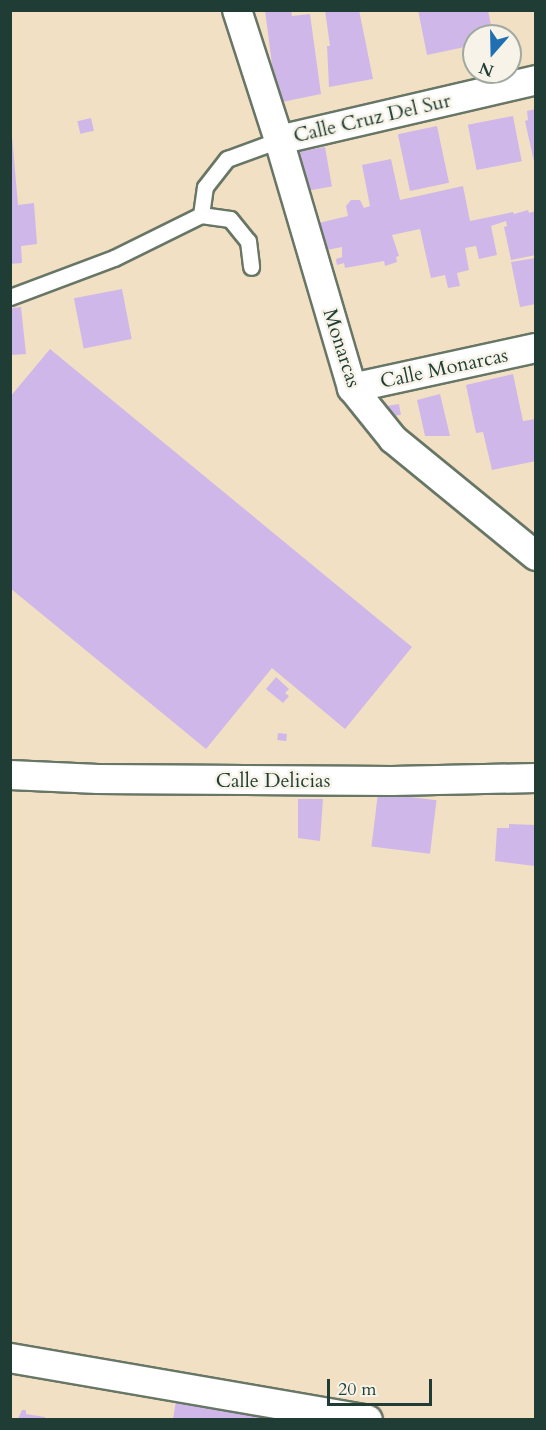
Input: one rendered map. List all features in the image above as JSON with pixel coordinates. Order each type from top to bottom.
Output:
[{"type":"street","name":"Monarcas","points":[[237,10],[279,140],[352,388],[393,439],[536,556]]},
{"type":"street","name":"Calle Cruz Del Sur","points":[[279,140],[536,80]]},
{"type":"street","name":"Calle Monarcas","points":[[352,388],[536,348]]},
{"type":"street","name":"Calle Delicias","points":[[10,775],[98,779],[380,781],[536,778]]},
{"type":"street","points":[[10,1358],[368,1419]]},
{"type":"lane","points":[[201,215],[205,187],[227,159],[279,140]]},
{"type":"lane","points":[[10,297],[114,258],[201,215],[230,219],[249,241],[251,267]]},
{"type":"building","points":[[265,10],[291,10],[292,16],[310,14],[321,94],[277,103]]},
{"type":"building","points":[[325,10],[359,10],[373,79],[329,87],[327,46],[330,46]]},
{"type":"building","points":[[418,10],[488,10],[491,24],[462,24],[462,48],[427,55]]},
{"type":"building","points":[[536,109],[535,166],[525,121],[528,120],[527,111]]},
{"type":"building","points":[[10,113],[18,205],[34,203],[37,244],[21,246],[22,263],[10,264]]},
{"type":"building","points":[[513,116],[522,161],[477,170],[468,125]]},
{"type":"building","points":[[91,118],[94,131],[80,134],[77,121]]},
{"type":"building","points":[[437,126],[449,183],[410,191],[398,134]]},
{"type":"building","points":[[325,147],[332,186],[301,192],[294,152]]},
{"type":"building","points":[[391,159],[400,200],[463,186],[470,221],[513,212],[514,214],[528,210],[529,213],[536,211],[536,255],[511,260],[504,227],[507,226],[506,221],[491,226],[497,255],[479,259],[476,246],[465,248],[469,270],[457,273],[460,286],[448,288],[445,275],[431,278],[420,229],[392,235],[399,256],[396,257],[397,262],[385,266],[384,261],[345,268],[344,263],[337,265],[336,259],[342,257],[342,247],[316,252],[310,225],[348,216],[346,206],[351,200],[360,200],[364,208],[370,206],[362,165]]},
{"type":"building","points":[[536,258],[536,304],[520,307],[511,262]]},
{"type":"building","points":[[122,289],[132,339],[84,348],[74,298]]},
{"type":"building","points":[[21,307],[26,354],[10,355],[10,308]]},
{"type":"building","points":[[50,349],[412,647],[345,729],[272,668],[206,749],[10,588],[10,397]]},
{"type":"building","points":[[513,374],[523,421],[536,419],[536,461],[492,470],[483,432],[476,433],[466,385]]},
{"type":"building","points":[[440,394],[450,436],[425,436],[417,400]]},
{"type":"building","points":[[399,404],[401,415],[386,417],[384,407]]},
{"type":"building","points":[[276,677],[289,689],[285,693],[289,696],[283,703],[266,689]]},
{"type":"building","points":[[278,733],[287,734],[286,741],[277,740]]},
{"type":"building","points":[[378,793],[437,800],[430,854],[371,847]]},
{"type":"building","points":[[298,799],[323,799],[320,841],[298,838]]},
{"type":"building","points":[[509,824],[536,825],[535,866],[495,861],[497,828],[509,828]]},
{"type":"building","points":[[178,1389],[287,1419],[173,1419]]},
{"type":"building","points":[[22,1410],[26,1410],[26,1414],[45,1417],[45,1419],[18,1419]]}]
